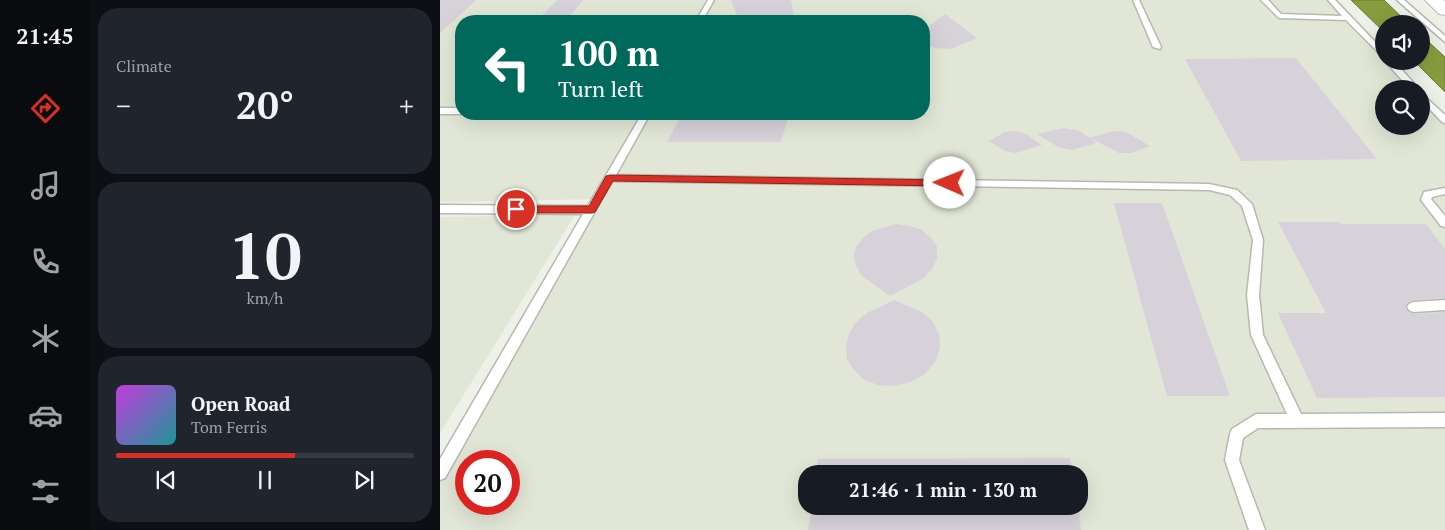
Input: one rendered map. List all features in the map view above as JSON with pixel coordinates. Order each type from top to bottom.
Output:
[{"type":"street","points":[[1433,0],[1445,10]]},
{"type":"lane","points":[[702,15],[711,0]]},
{"type":"lane","points":[[1136,0],[1157,47]]},
{"type":"lane","points":[[1264,0],[1280,16],[1348,18]]},
{"type":"lane","points":[[1331,0],[1375,46]]},
{"type":"lane","points":[[1400,0],[1445,40]]},
{"type":"lane","points":[[1398,70],[1407,80]]},
{"type":"lane","points":[[1430,104],[1445,120]]},
{"type":"lane","points":[[440,111],[455,111]]},
{"type":"lane","points":[[440,473],[643,120]]},
{"type":"lane","points":[[610,178],[1209,187],[1233,192],[1246,204],[1258,240],[1253,295],[1257,335],[1297,421]]},
{"type":"lane","points":[[1445,191],[1428,194],[1426,200],[1445,222]]},
{"type":"lane","points":[[440,209],[592,210]]},
{"type":"lane","points":[[1413,307],[1445,305]]},
{"type":"lane","points":[[1257,530],[1232,460],[1237,434],[1256,421],[1445,420]]},
{"type":"shaded area","points":[[440,0],[1338,0],[1375,41],[1375,70],[1402,70],[1411,80],[1375,80],[1375,135],[1430,135],[1430,102],[1445,118],[1445,530],[440,530],[440,475],[599,199],[440,202]]},
{"type":"shaded area","points":[[1351,0],[1384,0],[1400,15],[1375,15],[1375,23]]},
{"type":"shaded area","points":[[1430,43],[1445,57],[1445,92],[1423,70],[1430,70]]},
{"type":"shaded area","points":[[575,215],[440,433],[440,217]]},
{"type":"building","points":[[440,0],[476,0],[460,15],[455,15],[455,19],[440,33]]},
{"type":"building","points":[[557,0],[583,0],[571,15],[542,15]]},
{"type":"building","points":[[731,0],[791,0],[794,15],[737,15]]},
{"type":"building","points":[[945,14],[977,38],[951,49],[935,48],[930,47],[930,25]]},
{"type":"building","points":[[1296,58],[1377,159],[1241,161],[1185,59]]},
{"type":"building","points":[[679,120],[787,120],[781,142],[667,142]]},
{"type":"building","points":[[1063,128],[1080,131],[1089,138],[1114,131],[1126,132],[1150,146],[1131,153],[1119,153],[1090,138],[1096,143],[1072,150],[1060,148],[1037,134]]},
{"type":"building","points":[[1016,131],[1026,134],[1042,145],[1016,153],[1005,151],[989,141],[1005,132]]},
{"type":"building","points":[[1114,203],[1162,203],[1230,396],[1167,396]]},
{"type":"building","points":[[1278,222],[1426,224],[1445,249],[1445,298],[1413,300],[1407,303],[1405,308],[1413,314],[1445,312],[1445,397],[1317,398],[1278,313],[1326,313]]},
{"type":"building","points":[[896,224],[922,230],[937,247],[937,258],[933,268],[924,278],[890,296],[861,275],[856,266],[854,256],[856,247],[872,231]]},
{"type":"building","points":[[894,300],[922,312],[933,322],[939,334],[940,348],[935,362],[925,374],[911,382],[894,386],[878,385],[864,380],[854,370],[847,359],[846,346],[849,334],[856,322],[867,313]]},
{"type":"building","points":[[1070,458],[1071,465],[817,465],[818,459]]},
{"type":"building","points":[[810,515],[1079,515],[1081,530],[808,530]]},
{"type":"route","points":[[516,209],[592,210],[610,178],[950,183]]}]
